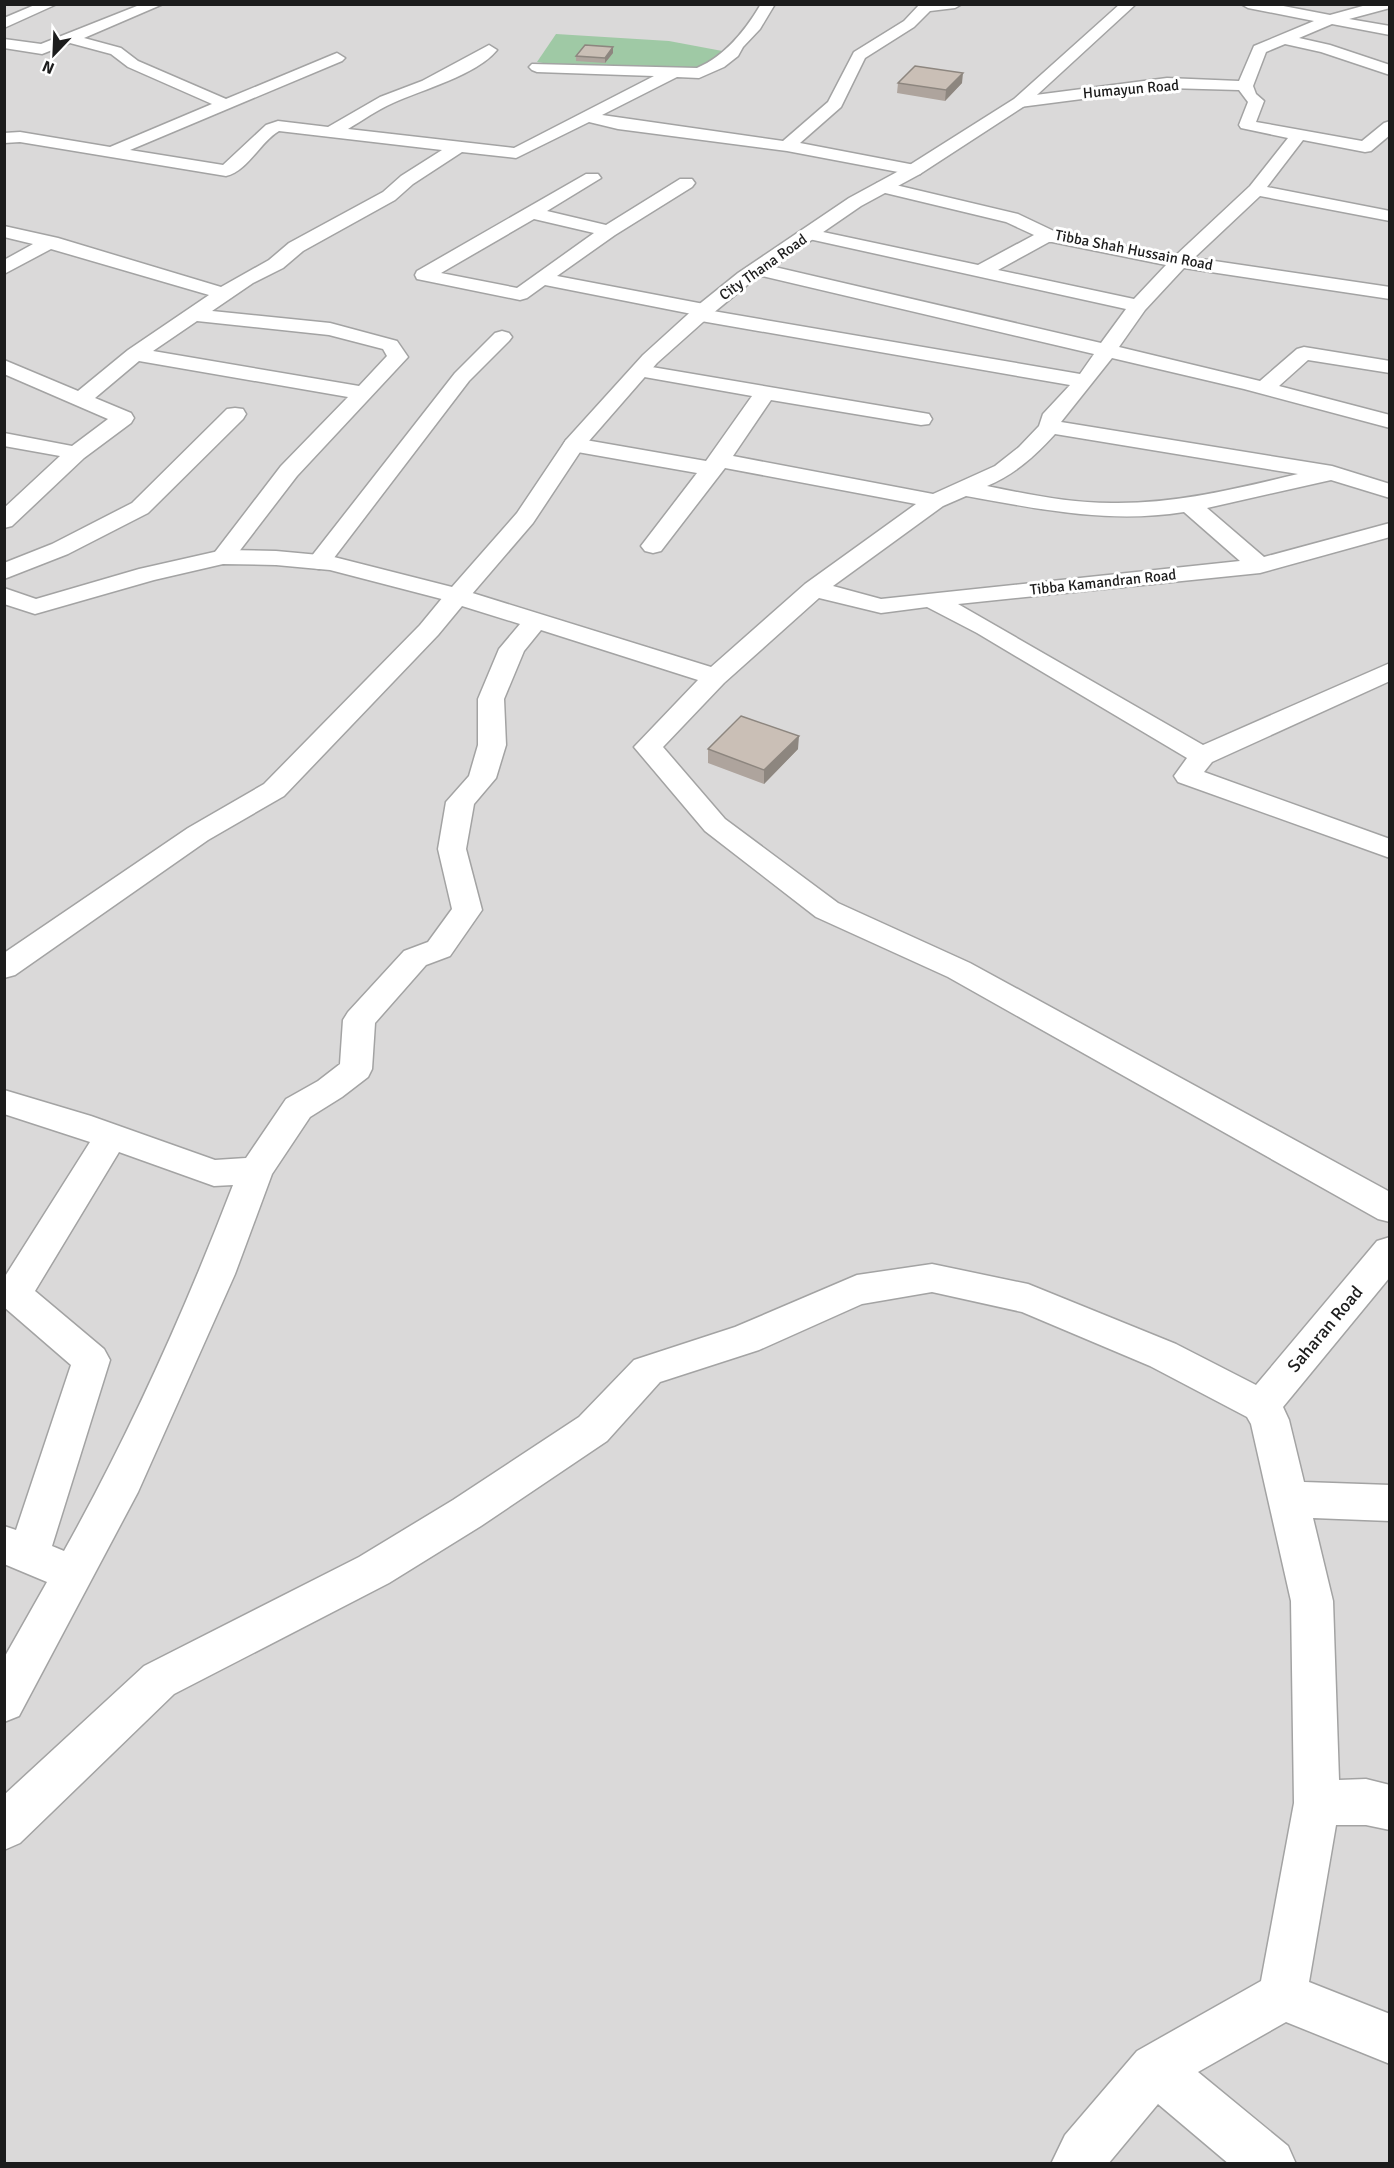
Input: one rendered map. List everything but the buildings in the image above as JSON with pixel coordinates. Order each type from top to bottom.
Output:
[{"type":"street","points":[[4,24],[50,4]]},
{"type":"street","points":[[4,42],[42,49],[156,4]]},
{"type":"street","points":[[537,67],[699,73],[718,64],[733,53],[736,45],[754,26],[768,5],[760,4]]},
{"type":"street","points":[[787,146],[835,104],[859,55],[909,24],[926,7],[955,4]]},
{"type":"street","name":"City Thana Road","points":[[4,968],[198,834],[274,790],[429,630],[525,518],[574,445],[651,358],[702,313],[758,269],[855,202],[914,170],[1020,102],[1129,4]]},
{"type":"street","points":[[1248,4],[1389,31]]},
{"type":"street","points":[[1389,4],[1332,19],[1259,49],[1245,87],[1249,96],[1256,101],[1247,125],[1365,147],[1389,126]]},
{"type":"street","points":[[71,39],[116,51],[134,64],[227,105]]},
{"type":"street","points":[[1285,39],[1325,48],[1389,70]]},
{"type":"street","points":[[333,131],[386,100],[428,84],[489,50]]},
{"type":"street","points":[[109,153],[338,58]]},
{"type":"street","points":[[4,138],[20,138],[226,171],[274,127],[333,131],[516,153],[674,72]]},
{"type":"street","name":"Humayun Road","points":[[1020,102],[1167,83],[1245,87]]},
{"type":"street","points":[[589,117],[618,124],[787,146],[914,170]]},
{"type":"street","points":[[1299,135],[1256,190],[1179,262],[1138,306],[1085,381],[1051,419],[1050,427],[1026,452],[1003,471],[935,501],[814,589],[715,677],[648,747],[715,825],[827,910],[959,970],[1389,1209]]},
{"type":"street","points":[[80,400],[135,354],[224,294],[276,264],[296,247],[389,196],[407,180],[458,147]]},
{"type":"street","points":[[592,178],[424,275],[520,294],[609,231],[686,183]]},
{"type":"street","name":"Tibba Shah Hussain Road","points":[[883,187],[1011,218],[1050,234],[1052,237],[1179,262],[1302,278],[1389,293]]},
{"type":"street","points":[[1256,190],[1389,216]]},
{"type":"street","points":[[531,213],[609,231]]},
{"type":"street","points":[[4,231],[51,242],[224,294]]},
{"type":"street","points":[[809,234],[1138,306]]},
{"type":"street","points":[[982,271],[1050,234]]},
{"type":"street","points":[[4,268],[51,242]]},
{"type":"street","points":[[758,269],[1108,350],[1264,388],[1389,422]]},
{"type":"street","points":[[541,279],[702,313],[1085,381]]},
{"type":"street","points":[[193,315],[330,329],[390,345],[398,357],[289,471],[223,557]]},
{"type":"street","points":[[319,562],[462,377],[502,337]]},
{"type":"street","points":[[1264,388],[1304,352],[1389,367]]},
{"type":"street","points":[[135,354],[364,393]]},
{"type":"street","points":[[4,366],[123,418],[76,453],[4,521]]},
{"type":"street","points":[[640,371],[921,418]]},
{"type":"street","points":[[653,546],[766,392]]},
{"type":"street","points":[[235,414],[140,508],[60,549],[5,588],[35,608],[148,574],[223,557],[319,562],[398,579],[457,596],[715,677]]},
{"type":"street","points":[[1050,427],[1332,473],[1389,491]]},
{"type":"street","points":[[4,439],[76,453]]},
{"type":"street","points":[[574,445],[715,464],[935,501]]},
{"type":"street","points":[[965,489],[1088,509],[1143,509],[1228,497],[1332,473]]},
{"type":"street","points":[[1188,503],[1260,566]]},
{"type":"street","name":"Tibba Kamandran Road","points":[[814,589],[881,606],[1260,566],[1389,530]]},
{"type":"street","points":[[931,599],[986,628],[1202,756]]},
{"type":"street","points":[[4,1701],[118,1492],[217,1274],[256,1170],[298,1108],[330,1089],[356,1069],[359,1020],[415,958],[439,949],[467,910],[452,849],[460,802],[482,778],[492,745],[491,699],[512,649],[535,621]]},
{"type":"street","points":[[1389,671],[1202,756],[1188,776],[1389,849]]},
{"type":"street","points":[[4,1102],[214,1173],[256,1170]]},
{"type":"street","points":[[73,1574],[17,1549],[91,1360],[14,1294],[111,1137]]},
{"type":"street","name":"Saharan Road","points":[[1260,1406],[1389,1251]]},
{"type":"street","points":[[4,1827],[159,1680],[374,1570],[467,1513],[593,1429],[647,1371],[746,1339],[857,1290],[932,1278],[1028,1299],[1163,1355],[1260,1406],[1270,1420],[1312,1601],[1317,1803],[1297,1906],[1283,1996]]},
{"type":"street","points":[[1290,1499],[1389,1503]]},
{"type":"street","points":[[1317,1803],[1366,1802],[1389,1808]]},
{"type":"street","points":[[1283,1996],[1389,2039]]},
{"type":"street","points":[[1077,2163],[1155,2069],[1283,1996]]},
{"type":"street","points":[[1155,2069],[1270,2163]]},
{"type":"shaded area","points":[[5,5],[1389,5],[1389,2163],[5,2163]]},
{"type":"green space","points":[[556,34],[669,41],[733,53],[699,73],[586,70],[537,62]]}]
